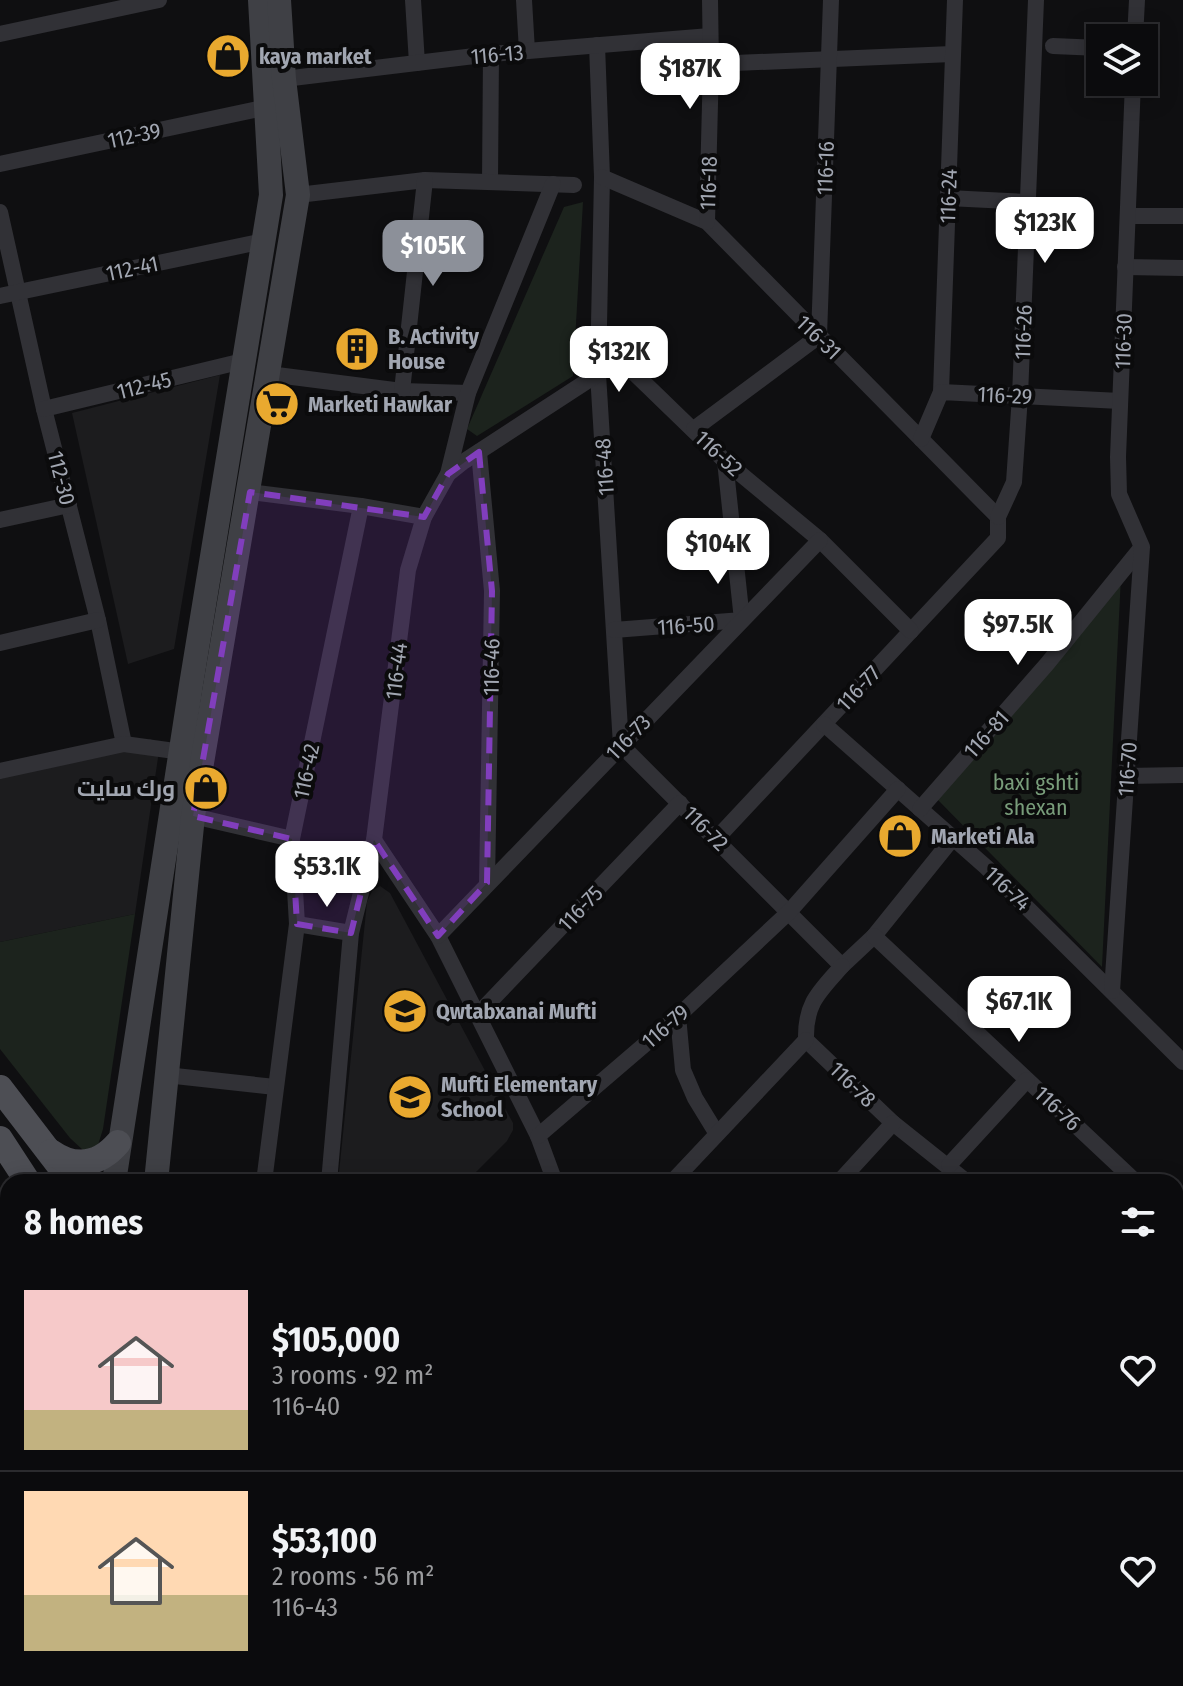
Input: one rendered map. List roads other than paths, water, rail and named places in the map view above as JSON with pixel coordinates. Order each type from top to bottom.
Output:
[{"type":"main road","points":[[115,1174],[271,195],[260,0]]},
{"type":"main road","points":[[157,1174],[193,816],[298,195],[284,79],[279,0]]},
{"type":"main road","points":[[191,685],[216,689]]},
{"type":"main road","points":[[0,1088],[66,1174]]},
{"type":"main road","points":[[51,1152],[70,1162],[92,1162],[102,1158],[118,1143]]},
{"type":"main road","points":[[6,1147],[23,1174]]},
{"type":"main road","points":[[6,1147],[31,1174]]},
{"type":"street","points":[[0,34],[159,0]]},
{"type":"street","points":[[413,0],[417,63]]},
{"type":"street","points":[[524,0],[527,51]]},
{"type":"street","name":"116-18","points":[[707,222],[710,0]]},
{"type":"street","name":"116-16","points":[[819,336],[831,0]]},
{"type":"street","name":"116-24","points":[[941,392],[955,0]]},
{"type":"street","name":"116-26","points":[[998,517],[1014,482],[1036,0]]},
{"type":"street","points":[[1136,24],[1137,0]]},
{"type":"street","name":"116-13","points":[[284,79],[491,54],[710,36]]},
{"type":"street","name":"116-48","points":[[597,45],[602,177],[598,374],[621,745]]},
{"type":"street","points":[[1053,46],[1086,47]]},
{"type":"street","points":[[490,181],[491,54]]},
{"type":"street","points":[[711,64],[952,54]]},
{"type":"street","name":"116-30","points":[[1132,96],[1119,494],[1142,547]]},
{"type":"street","name":"112-39","points":[[0,164],[268,107]]},
{"type":"street","name":"116-31","points":[[602,177],[707,222],[998,517]]},
{"type":"street","points":[[402,391],[425,180]]},
{"type":"street","points":[[298,195],[425,180],[574,185]]},
{"type":"street","name":"116-44","points":[[330,1174],[351,933],[374,840],[408,570],[424,517],[448,474],[468,393],[553,184]]},
{"type":"street","points":[[948,198],[1028,202]]},
{"type":"street","name":"112-30","points":[[0,212],[44,409],[98,620],[124,744]]},
{"type":"street","points":[[1128,216],[1183,216]]},
{"type":"street","name":"112-41","points":[[0,296],[264,241]]},
{"type":"street","points":[[1125,267],[1183,268]]},
{"type":"street","points":[[694,429],[819,336]]},
{"type":"street","name":"116-52","points":[[598,338],[725,461],[820,540],[911,631]]},
{"type":"street","name":"112-45","points":[[44,409],[243,361]]},
{"type":"street","points":[[269,374],[402,391],[468,393]]},
{"type":"street","points":[[448,474],[598,374]]},
{"type":"street","points":[[921,439],[941,392]]},
{"type":"street","name":"116-29","points":[[941,392],[1120,401]]},
{"type":"street","name":"116-46","points":[[479,452],[492,591],[487,883]]},
{"type":"street","name":"116-50","points":[[614,630],[742,620],[725,461]]},
{"type":"street","points":[[250,492],[424,517]]},
{"type":"street","points":[[0,520],[69,505]]},
{"type":"street","name":"116-42","points":[[265,1174],[297,924],[292,839],[361,506]]},
{"type":"street","name":"116-77","points":[[717,838],[998,538],[998,517]]},
{"type":"street","name":"116-73","points":[[438,936],[820,540]]},
{"type":"street","name":"116-70","points":[[1112,991],[1142,547]]},
{"type":"street","name":"116-81","points":[[920,809],[1047,664],[1142,547]]},
{"type":"street","points":[[0,643],[98,620]]},
{"type":"street","name":"116-74","points":[[824,724],[953,838],[1183,1062]]},
{"type":"street","points":[[0,771],[124,744],[182,752]]},
{"type":"street","name":"116-72","points":[[621,745],[789,912]]},
{"type":"street","points":[[1126,776],[1183,775]]},
{"type":"street","name":"116-79","points":[[538,1136],[678,1016],[789,912],[898,789]]},
{"type":"street","name":"116-75","points":[[479,1013],[680,803]]},
{"type":"street","points":[[193,816],[292,839]]},
{"type":"street","points":[[680,1174],[806,1040],[805,1022],[812,1000],[874,936],[953,838]]},
{"type":"street","points":[[374,840],[438,936],[538,1136],[552,1174]]},
{"type":"street","points":[[789,912],[842,966]]},
{"type":"street","points":[[297,924],[351,933]]},
{"type":"street","name":"116-76","points":[[874,936],[1127,1174]]},
{"type":"street","points":[[678,1016],[683,1070],[695,1098],[717,1134]]},
{"type":"street","name":"116-78","points":[[806,1040],[893,1123],[959,1174]]},
{"type":"street","points":[[166,1075],[275,1087]]},
{"type":"street","points":[[949,1165],[1027,1080]]},
{"type":"street","points":[[846,1174],[893,1123]]},
{"type":"place","name":"kaya market","points":[[228,56]]},
{"type":"place","name":"B. Activity House","points":[[357,349]]},
{"type":"place","name":"Marketi Hawkar","points":[[277,404]]},
{"type":"place","name":"ورك سايت","points":[[206,788]]},
{"type":"place","name":"Marketi Ala","points":[[900,836]]},
{"type":"place","name":"Qwtabxanai Mufti","points":[[405,1011]]},
{"type":"place","name":"Mufti Elementary School","points":[[410,1097]]},
{"type":"park label","name":"baxi gshti shexan","points":[[1036,794]]}]
